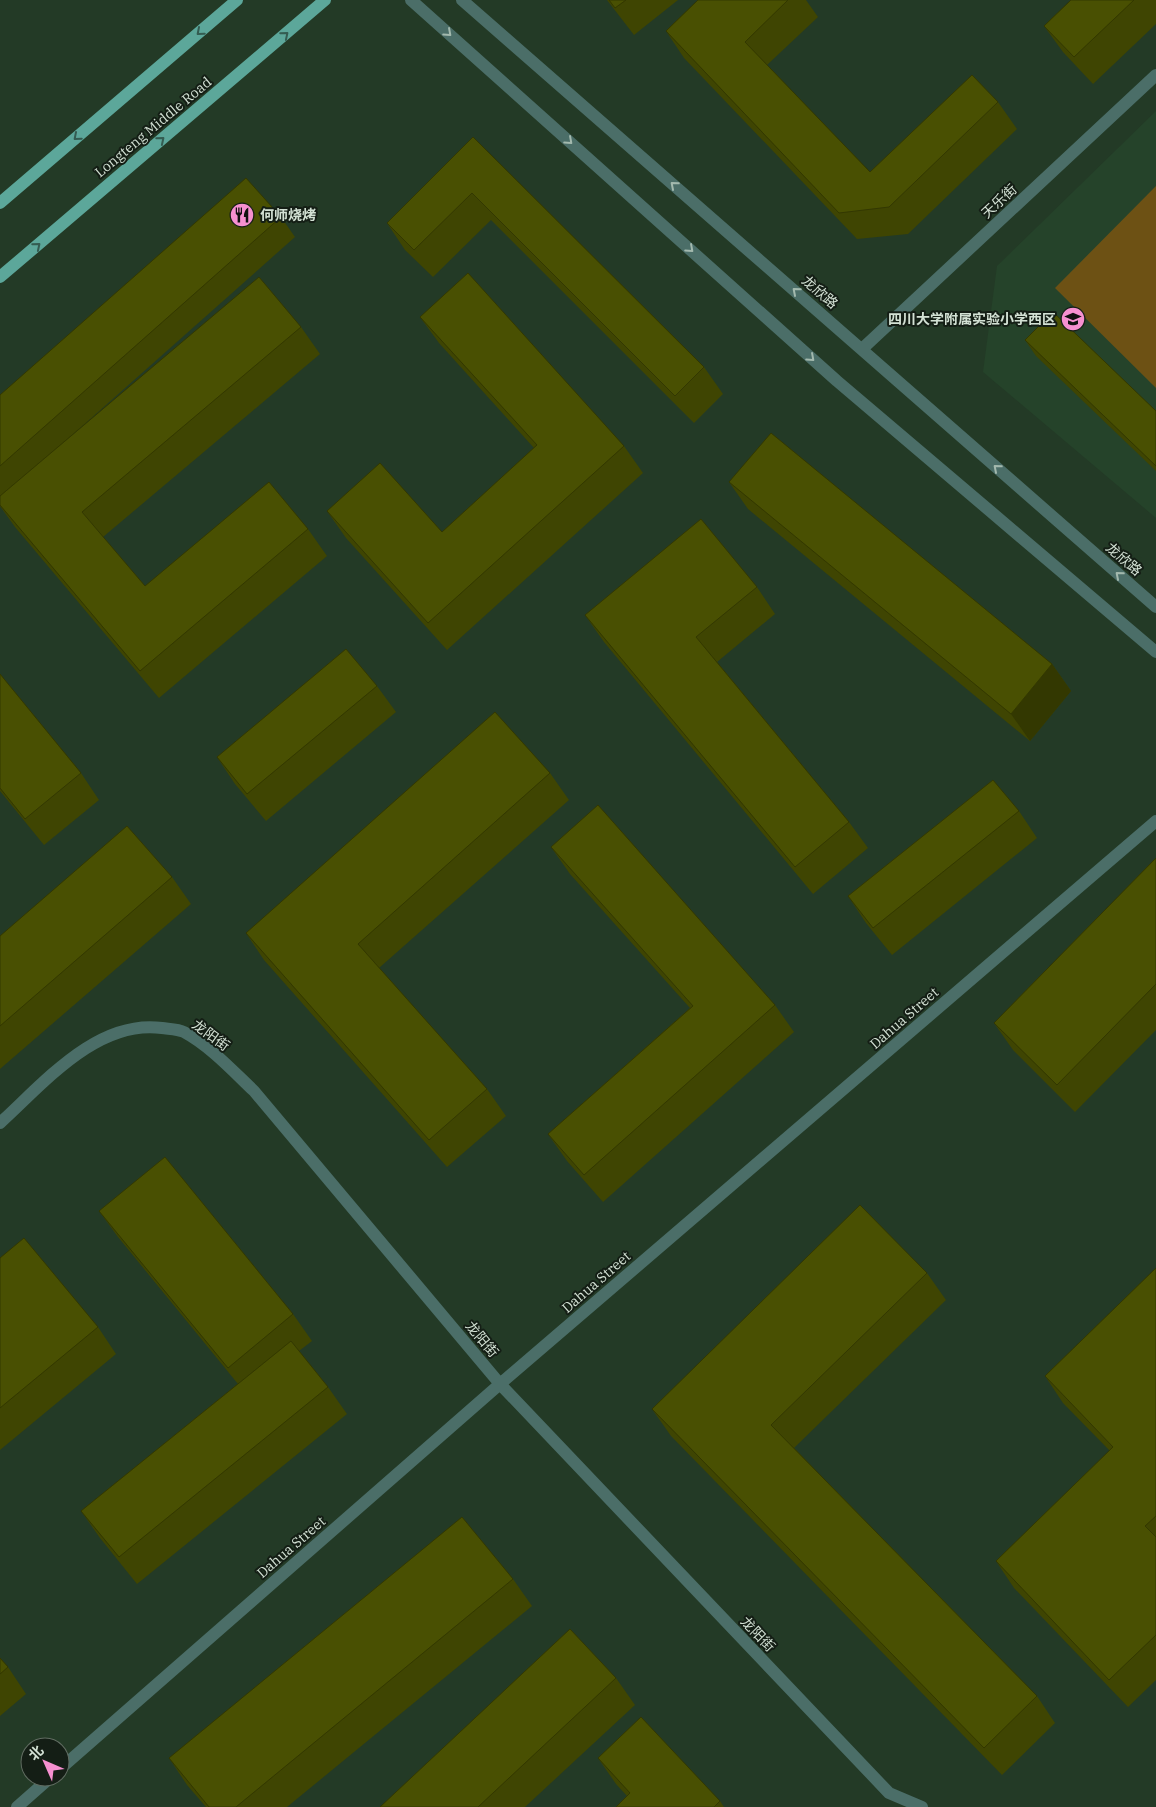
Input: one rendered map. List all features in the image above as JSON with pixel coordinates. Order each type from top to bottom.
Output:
[{"type":"main road","points":[[0,203],[237,0]]},
{"type":"main road","name":"Longteng Middle Road","points":[[0,277],[325,0]]},
{"type":"street","points":[[411,0],[837,381],[1156,652]]},
{"type":"street","name":"龙欣路","points":[[462,0],[862,348],[1156,608]]},
{"type":"street","name":"天乐街","points":[[862,348],[1156,75]]},
{"type":"street","name":"Dahua Street","points":[[70,1760],[500,1384],[1156,821]]},
{"type":"street","name":"龙阳街","points":[[0,1122],[76,1055],[105,1036],[144,1026],[183,1031],[218,1057],[254,1091],[500,1384],[889,1793],[922,1807]]},
{"type":"street","points":[[17,1807],[40,1787]]},
{"type":"shaded area","name":"四川大学附属实验小学西区","points":[[1156,111],[1156,518],[983,372],[997,266]]},
{"type":"shaded area","points":[[1156,186],[1156,388],[1055,288]]},
{"type":"building","points":[[609,0],[626,0],[615,8]]},
{"type":"building","points":[[698,0],[788,0],[745,42],[870,172],[972,75],[998,102],[889,207],[839,213],[666,31]]},
{"type":"building","points":[[1071,0],[1134,0],[1074,57],[1044,26]]},
{"type":"building","points":[[473,137],[704,367],[675,396],[472,193],[414,250],[387,223]]},
{"type":"building","points":[[246,178],[281,217],[0,466],[0,395]]},
{"type":"building","points":[[468,273],[624,446],[428,623],[327,511],[380,463],[442,532],[537,445],[420,317]]},
{"type":"building","points":[[259,277],[301,327],[82,512],[145,586],[269,482],[308,529],[140,671],[0,505],[0,496]]},
{"type":"building","points":[[1053,312],[1156,411],[1156,466],[1025,340]]},
{"type":"building","points":[[771,433],[1052,664],[1011,714],[729,482]]},
{"type":"building","points":[[701,519],[757,587],[696,637],[849,822],[795,867],[585,615]]},
{"type":"building","points":[[346,649],[377,686],[247,794],[217,757]]},
{"type":"building","points":[[0,674],[81,773],[25,819],[0,788]]},
{"type":"building","points":[[495,712],[550,773],[358,944],[487,1089],[429,1140],[246,933]]},
{"type":"building","points":[[993,780],[1019,811],[873,928],[848,896]]},
{"type":"building","points":[[598,805],[775,1005],[584,1175],[548,1134],[693,1006],[551,847]]},
{"type":"building","points":[[127,826],[172,877],[0,1026],[0,936]]},
{"type":"building","points":[[1156,858],[1156,984],[1057,1085],[994,1023]]},
{"type":"building","points":[[165,1157],[293,1314],[228,1368],[99,1211]]},
{"type":"building","points":[[860,1205],[927,1273],[771,1425],[1037,1696],[984,1748],[652,1409]]},
{"type":"building","points":[[24,1238],[98,1327],[0,1408],[0,1258]]},
{"type":"building","points":[[1156,1268],[1156,1516],[1145,1526],[1156,1537],[1156,1635],[1109,1680],[996,1561],[1113,1447],[1045,1376]]},
{"type":"building","points":[[291,1341],[328,1387],[119,1557],[81,1511]]},
{"type":"building","points":[[462,1517],[513,1579],[236,1807],[209,1807],[169,1758]]},
{"type":"building","points":[[570,1629],[616,1678],[478,1807],[380,1807]]},
{"type":"building","points":[[0,1658],[8,1667],[0,1674]]},
{"type":"building","points":[[641,1717],[720,1801],[714,1807],[616,1807],[630,1793],[598,1758]]},
{"type":"place","name":"何师烧烤","points":[[242,215]]},
{"type":"place","name":"四川大学附属实验小学西区","points":[[1073,319]]}]
